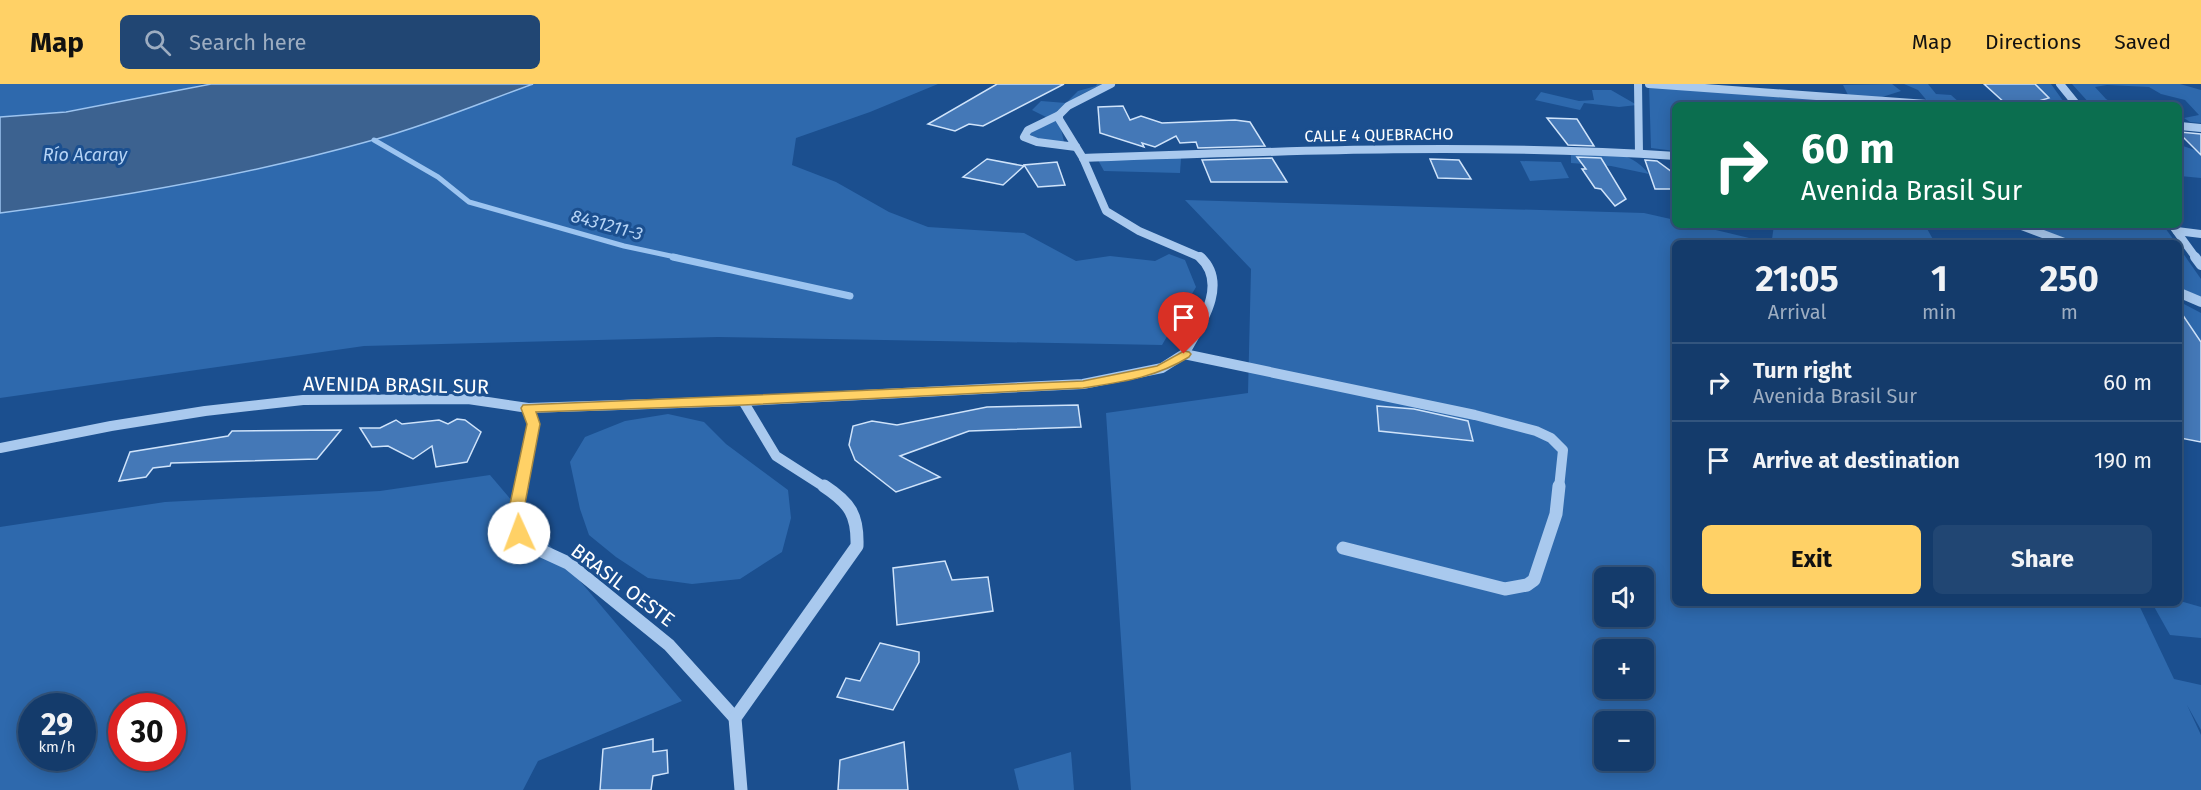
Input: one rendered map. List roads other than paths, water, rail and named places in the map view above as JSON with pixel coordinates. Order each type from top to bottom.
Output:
[{"type":"street","points":[[1076,147],[1037,142],[1024,137],[1028,130],[1059,115],[1068,106],[1111,84]]},
{"type":"street","points":[[1638,84],[1639,153]]},
{"type":"street","points":[[1649,84],[1899,102]]},
{"type":"street","points":[[2060,84],[2075,102]]},
{"type":"street","points":[[1059,115],[1059,119],[1083,158],[1106,211],[1112,217],[1139,231],[1198,255],[1208,264],[1212,278],[1211,304],[1184,354],[1475,415],[1536,431],[1551,438],[1563,450],[1556,514],[1534,580],[1527,585],[1504,589],[1343,548]]},
{"type":"street","points":[[2182,126],[2201,128]]},
{"type":"street","name":"CALLE 4 QUEBRACHO","points":[[1083,158],[1367,148],[1639,153],[1672,156]]},
{"type":"street","points":[[2027,228],[2059,240]]},
{"type":"street","points":[[2175,228],[2201,234]]},
{"type":"street","points":[[2175,228],[2201,265]]},
{"type":"street","points":[[2182,295],[2201,302]]},
{"type":"street","name":"AVENIDA BRASIL SUR","points":[[0,448],[193,413],[303,400],[468,399],[528,408],[743,401],[1083,384],[1122,378],[1162,368],[1184,354]]},
{"type":"street","points":[[741,790],[735,718],[857,546],[858,525],[847,505],[831,491],[776,456],[743,401]]},
{"type":"street","name":"BRASIL OESTE","points":[[528,408],[534,424],[517,509],[519,533],[531,546],[567,563],[669,645],[735,718]]},
{"type":"water","name":"Río Acaray","points":[[211,84],[533,84],[408,129],[276,165],[92,200],[0,213],[0,117],[66,112]]},
{"type":"waterway","name":"8431211-3","points":[[374,140],[438,177],[469,202],[624,246],[680,258]]},
{"type":"waterway","name":"8431211-3","points":[[673,257],[850,296]]}]
